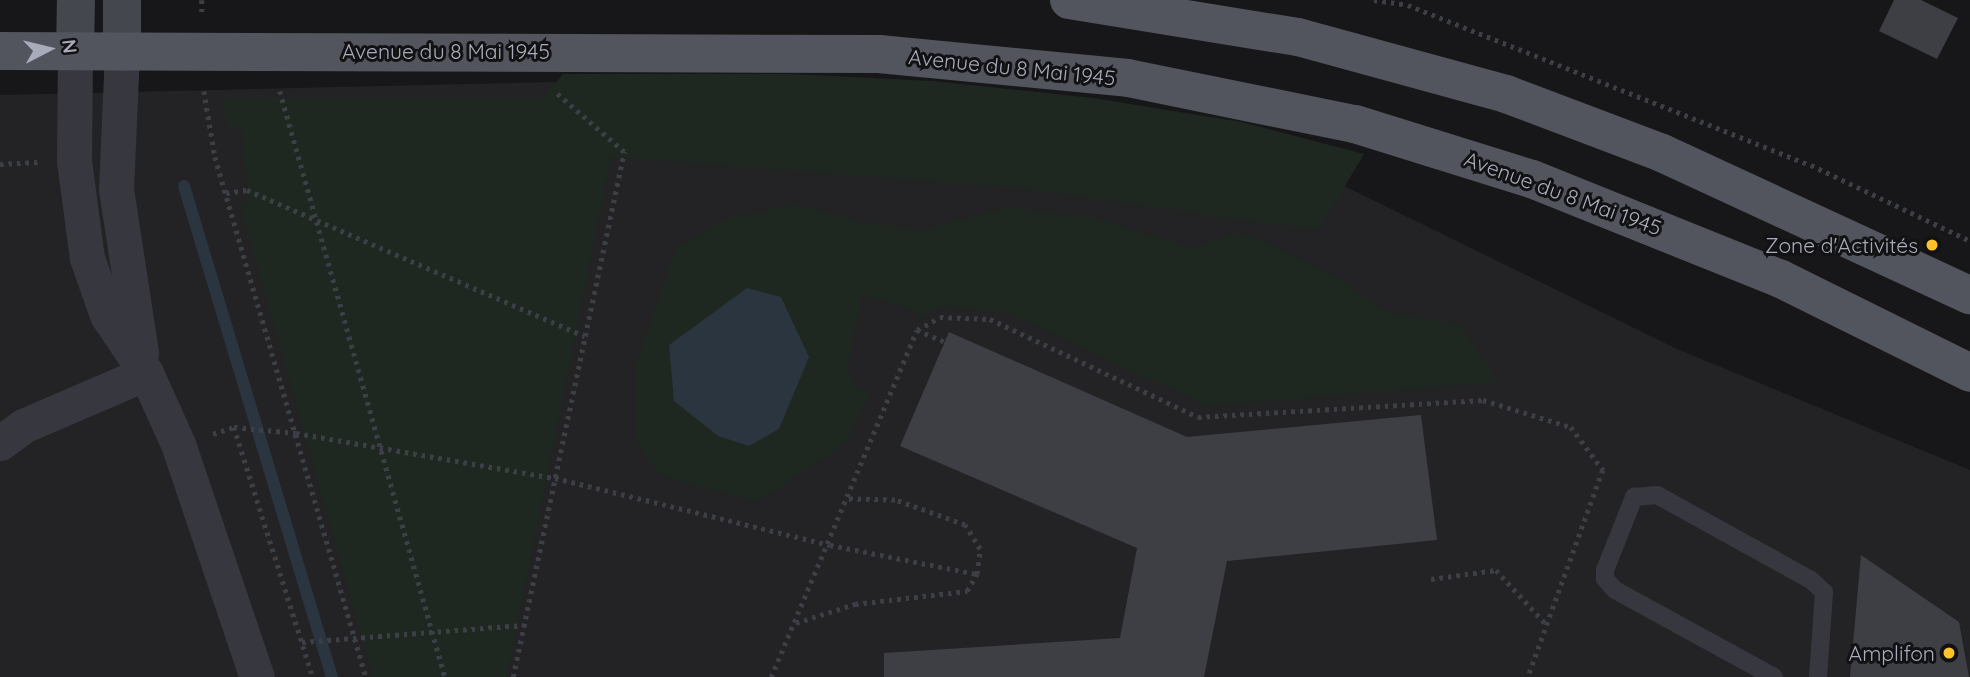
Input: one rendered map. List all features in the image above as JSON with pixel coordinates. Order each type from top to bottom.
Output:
[{"type":"main road","points":[[1069,0],[1298,37],[1506,94],[1662,153],[1970,295]]},
{"type":"main road","name":"Avenue du 8 Mai 1945","points":[[0,51],[879,54],[1045,68],[1208,92],[1355,124],[1532,179],[1781,279],[1970,373]]},
{"type":"street","points":[[76,0],[74,161],[87,258],[107,315],[146,373],[178,444],[257,677]]},
{"type":"street","points":[[122,0],[116,188],[131,308],[146,373]]},
{"type":"street","points":[[0,443],[23,426],[146,373]]},
{"type":"lane","points":[[1774,677],[1615,590],[1605,579],[1605,570],[1634,497],[1657,495],[1824,592],[1825,613],[1818,677]]},
{"type":"path","points":[[203,87],[215,87]]},
{"type":"path","points":[[266,87],[292,87]]},
{"type":"path","points":[[279,87],[445,677]]},
{"type":"path","points":[[513,677],[624,152],[550,87]]},
{"type":"path","points":[[215,157],[366,677]]},
{"type":"path","points":[[226,192],[247,191],[318,224],[585,336]]},
{"type":"path","points":[[771,677],[830,545],[917,330],[940,317],[990,319],[1198,417],[1483,400],[1570,427],[1603,470],[1528,677]]},
{"type":"path","points":[[917,330],[945,342]]},
{"type":"path","points":[[313,677],[233,427],[296,433],[555,478],[830,545],[977,574]]},
{"type":"path","points":[[795,623],[855,604],[967,592],[977,574],[980,549],[965,525],[895,500],[849,499]]},
{"type":"path","points":[[1431,579],[1496,570],[1547,625]]},
{"type":"path","points":[[302,642],[524,625]]},
{"type":"shaded area","points":[[563,74],[791,74],[932,81],[1093,98],[1241,122],[1364,154],[1318,231],[1019,188],[611,157],[507,677],[373,677],[241,208],[249,200],[241,128],[227,130],[223,98],[543,98]]},
{"type":"shaded area","points":[[553,82],[1020,117],[1332,180],[1677,349],[1970,470],[1970,677],[0,677],[0,95]]},
{"type":"shaded area","points":[[795,204],[858,221],[922,230],[1007,207],[1092,217],[1192,248],[1237,233],[1266,242],[1341,280],[1388,313],[1458,323],[1499,382],[1207,406],[1009,313],[942,306],[919,318],[914,310],[862,295],[847,370],[856,386],[870,394],[846,443],[758,502],[661,476],[635,439],[635,368],[676,249],[726,219]]},
{"type":"shaded area","points":[[747,288],[781,297],[809,357],[779,429],[749,446],[718,436],[674,401],[669,345]]},
{"type":"building","points":[[1894,0],[1921,0],[1958,18],[1937,59],[1879,31]]},
{"type":"building","points":[[949,332],[1187,437],[1421,415],[1437,540],[1227,561],[1204,677],[884,677],[884,653],[1120,638],[1137,548],[900,446]]},
{"type":"building","points":[[1861,555],[1959,622],[1969,677],[1850,677]]},
{"type":"waterway","points":[[184,186],[332,677]]},
{"type":"place","name":"Zone d'Activités","points":[[1932,245]]},
{"type":"place","name":"Amplifon","points":[[1949,653]]}]
